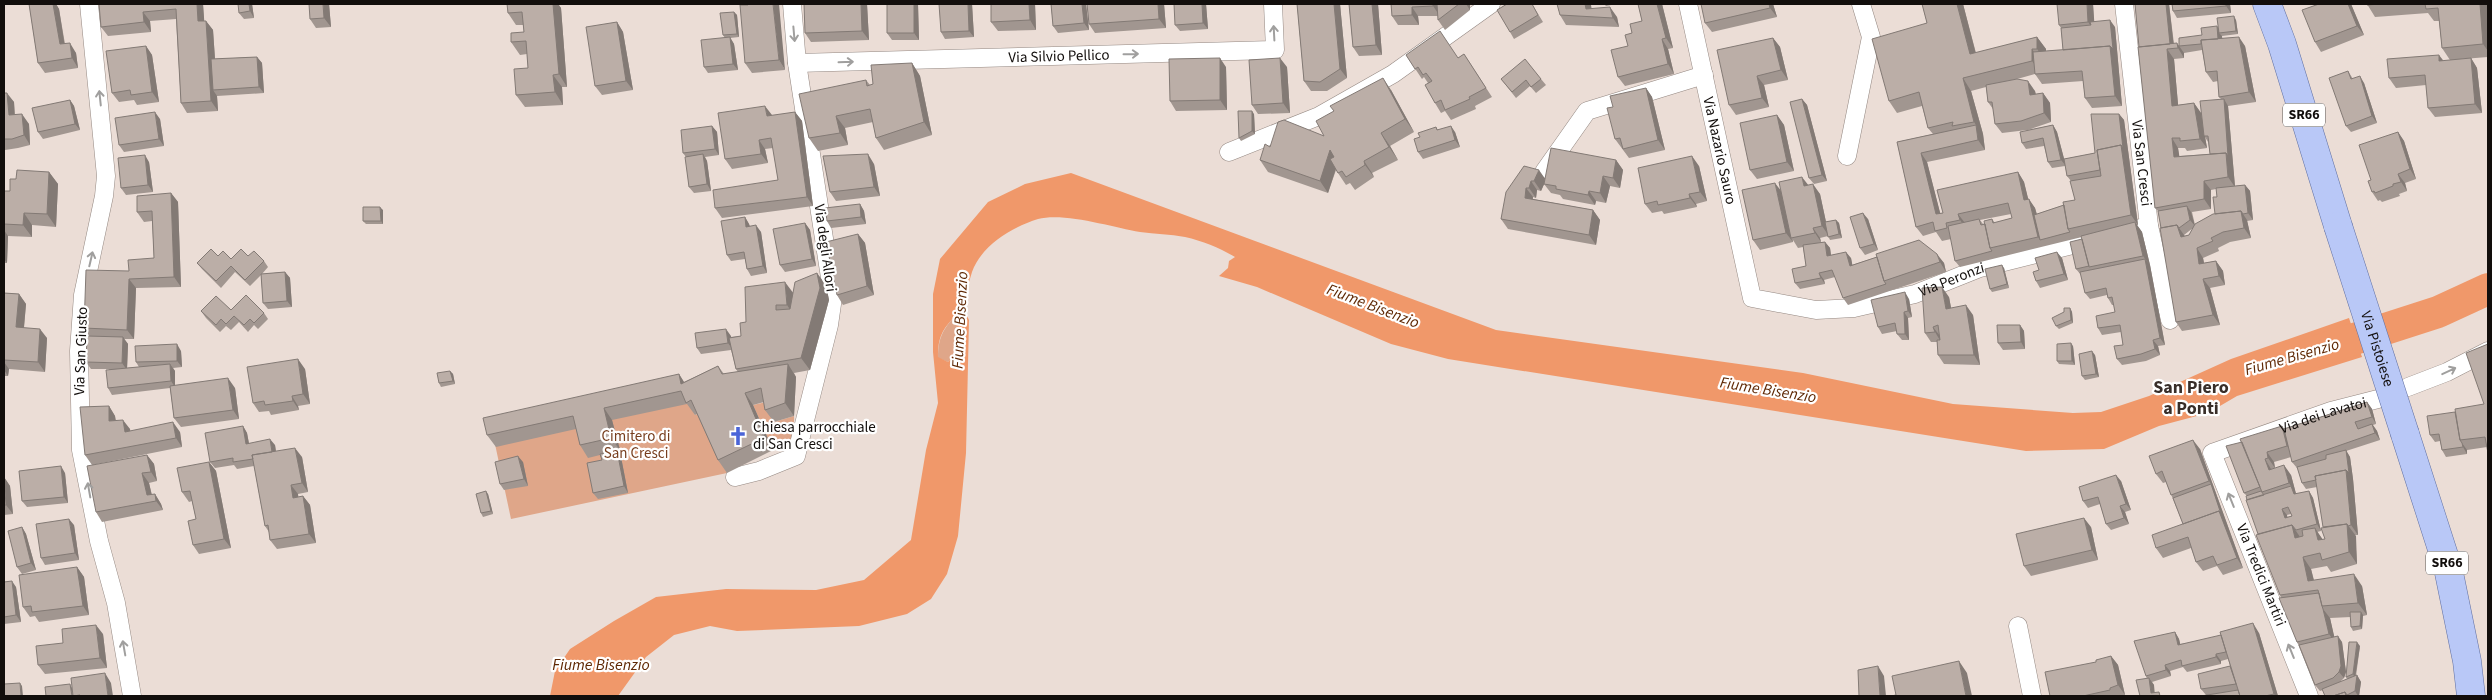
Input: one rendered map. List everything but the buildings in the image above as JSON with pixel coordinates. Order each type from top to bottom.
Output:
[{"type":"main road","name":"Via Pistoiese","points":[[2267,4],[2282,44],[2338,226],[2448,568],[2471,696]]},
{"type":"street","name":"Via San Giusto","points":[[89,4],[106,176],[104,196],[83,295],[79,351],[81,450],[99,541],[116,603],[132,696]]},
{"type":"street","name":"Via degli Allori","points":[[735,476],[759,471],[796,456],[829,325],[833,297],[797,63],[792,4]]},
{"type":"street","name":"Via Silvio Pellico","points":[[797,63],[1276,50],[1273,4]]},
{"type":"street","points":[[1229,152],[1318,116],[1393,74],[1491,4]]},
{"type":"street","name":"Via Nazario Sauro","points":[[1688,4],[1752,298]]},
{"type":"street","points":[[1847,156],[1871,37],[1861,4]]},
{"type":"street","name":"Via San Cresci","points":[[2124,4],[2149,226],[2170,320]]},
{"type":"street","points":[[1544,172],[1587,111],[1704,75]]},
{"type":"street","name":"Via Peronzi","points":[[1752,298],[1816,310],[1854,308],[1915,294],[1980,268],[2149,226]]},
{"type":"street","points":[[2408,387],[2447,372],[2488,351]]},
{"type":"street","name":"Via dei Lavatoi","points":[[2212,453],[2331,411],[2378,399]]},
{"type":"street","name":"Via Tredici Martiri","points":[[2212,453],[2309,696]]},
{"type":"street","points":[[2018,626],[2032,696]]},
{"type":"green space","points":[[956,315],[959,319],[955,334],[958,351],[948,362],[938,358],[940,339]]},
{"type":"green space","name":"Cimitero di San Cresci","points":[[687,387],[695,415],[699,413],[727,473],[511,519],[492,430]]},
{"type":"green space","points":[[770,401],[774,422],[794,416],[794,443],[773,450],[753,405]]},
{"type":"water","name":"Fiume Bisenzio","points":[[1071,173],[1496,330],[1803,373],[1953,404],[2073,413],[2101,412],[2149,396],[2231,359],[2349,318],[2362,357],[2237,396],[2208,413],[2159,426],[2104,449],[2026,451],[1448,359],[1391,344],[1257,287],[1219,276],[1228,268],[1229,261],[1235,257],[1205,243],[1174,235],[1140,232],[1061,217],[1038,219],[1008,232],[982,254],[972,272],[966,291],[965,308],[969,320],[966,453],[958,536],[947,574],[931,599],[907,614],[859,626],[737,631],[710,626],[674,635],[646,657],[618,696],[550,696],[555,671],[570,649],[656,597],[726,589],[816,590],[864,580],[911,540],[926,450],[938,403],[933,352],[933,294],[940,259],[988,202],[1025,184]],"holes":[[[956,315],[959,319],[955,334],[958,351],[948,362],[938,357],[940,339],[947,325]]]},
{"type":"waterway","name":"Fiume Bisenzio","points":[[2314,352],[2438,312],[2488,289]]},
{"type":"place","name":"Chiesa parrocchiale di San Cresci","points":[[738,436]]},
{"type":"district","name":"San Piero a Ponti","points":[[2191,397]]}]
